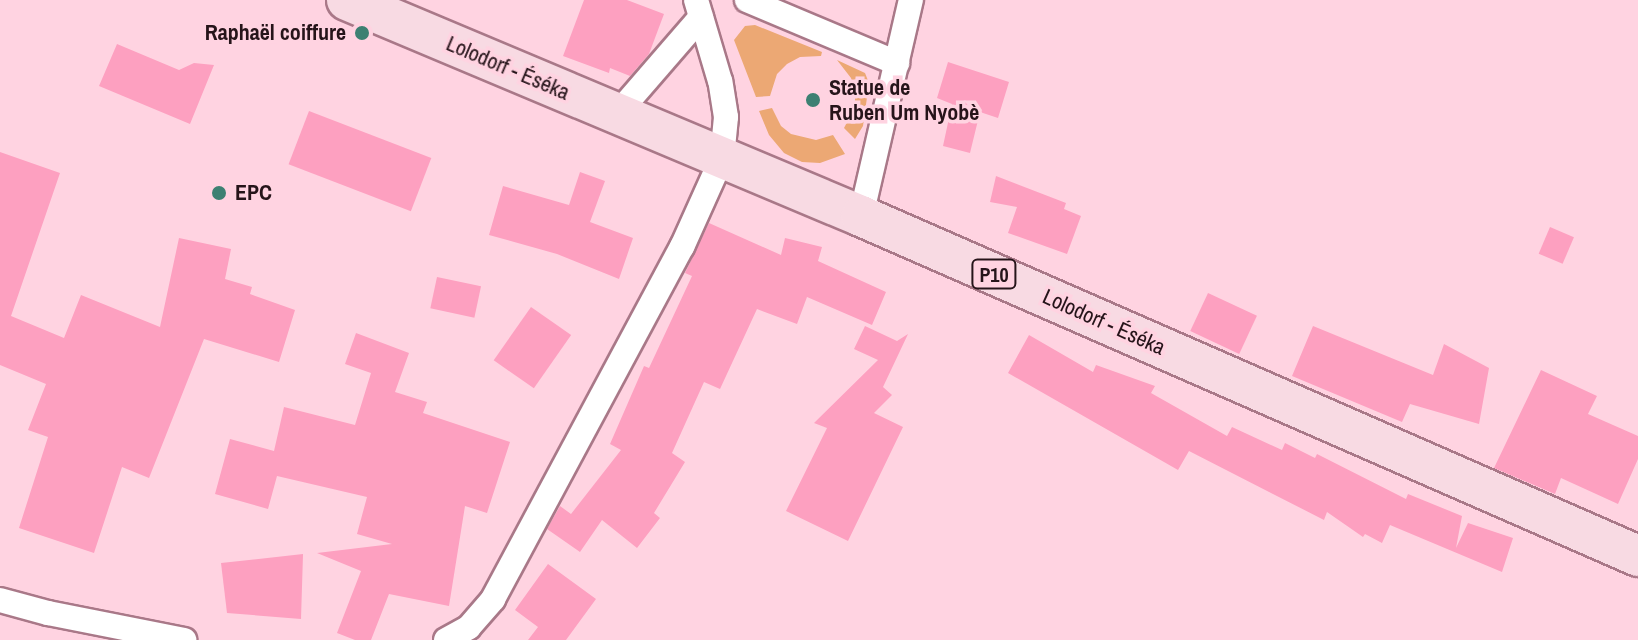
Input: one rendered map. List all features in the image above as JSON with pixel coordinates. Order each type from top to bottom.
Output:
[{"type":"main road","name":"Lolodorf - Éséka","points":[[347,0],[861,216],[1638,556]]},
{"type":"street","points":[[747,0],[897,63]]},
{"type":"street","points":[[861,216],[911,0]]},
{"type":"street","points":[[617,114],[698,9]]},
{"type":"street","points":[[446,640],[469,627],[493,599],[682,247],[722,158],[726,117],[720,81],[698,9]]},
{"type":"street","points":[[0,600],[48,613],[184,640]]},
{"type":"shaded area","points":[[755,25],[822,52],[821,56],[800,57],[787,64],[777,74],[770,96],[756,97],[734,40],[745,26]]},
{"type":"shaded area","points":[[837,60],[865,73],[869,83],[863,126],[855,139],[844,128],[855,107],[855,92],[851,78]]},
{"type":"shaded area","points":[[772,108],[781,126],[791,134],[816,140],[833,135],[845,154],[820,163],[802,162],[784,153],[769,135],[759,111]]},
{"type":"building","points":[[584,0],[627,0],[664,14],[649,54],[630,76],[610,68],[609,73],[563,56]]},
{"type":"building","points":[[117,44],[179,70],[194,63],[214,65],[190,124],[99,86]]},
{"type":"building","points":[[948,62],[1009,82],[998,118],[980,112],[970,153],[943,146],[952,104],[937,98]]},
{"type":"building","points":[[309,111],[431,158],[411,211],[289,164]]},
{"type":"building","points":[[0,152],[60,173],[11,316],[64,338],[81,295],[160,327],[179,238],[231,249],[225,279],[252,287],[250,294],[295,310],[279,362],[204,339],[149,478],[122,467],[94,553],[19,528],[48,437],[28,430],[46,384],[0,365]]},
{"type":"building","points":[[580,172],[605,181],[590,222],[633,238],[619,279],[557,254],[489,235],[503,186],[569,205]]},
{"type":"building","points":[[996,176],[1066,203],[1064,209],[1081,216],[1067,254],[1008,233],[1017,207],[990,202]]},
{"type":"building","points":[[709,223],[781,255],[785,238],[822,247],[818,261],[886,292],[872,325],[807,297],[797,324],[757,309],[720,389],[704,382],[672,453],[685,462],[654,513],[660,518],[637,548],[602,520],[580,552],[547,529],[560,506],[571,514],[621,450],[610,444],[644,366],[649,368],[692,276],[685,273]]},
{"type":"building","points":[[1550,227],[1574,237],[1563,264],[1539,254]]},
{"type":"building","points":[[437,277],[481,286],[474,318],[430,308]]},
{"type":"building","points":[[1208,293],[1257,316],[1239,354],[1190,331]]},
{"type":"building","points":[[531,307],[571,335],[534,388],[494,360]]},
{"type":"building","points":[[865,326],[897,341],[908,334],[883,387],[892,395],[874,413],[903,427],[848,541],[786,511],[827,428],[814,423],[878,360],[854,349]]},
{"type":"building","points":[[1313,326],[1433,375],[1444,344],[1489,368],[1479,424],[1410,404],[1402,422],[1292,376]]},
{"type":"building","points":[[356,333],[409,353],[395,392],[427,402],[423,413],[510,442],[487,513],[465,506],[449,606],[389,594],[371,640],[355,640],[337,633],[361,571],[317,553],[392,544],[357,534],[367,497],[277,476],[268,509],[215,494],[230,439],[274,451],[284,407],[355,425],[371,373],[345,364]]},
{"type":"building","points":[[1029,335],[1093,372],[1096,365],[1155,386],[1151,393],[1227,436],[1232,427],[1282,450],[1285,443],[1315,458],[1317,454],[1406,499],[1408,494],[1462,516],[1456,548],[1468,523],[1513,538],[1502,572],[1390,525],[1382,543],[1365,534],[1363,537],[1327,512],[1324,520],[1189,451],[1178,470],[1008,373]]},
{"type":"building","points":[[1541,370],[1597,396],[1588,414],[1638,436],[1638,459],[1618,504],[1561,478],[1555,494],[1494,468]]},
{"type":"building","points":[[303,554],[301,619],[227,613],[221,563]]},
{"type":"building","points":[[548,564],[596,599],[566,640],[528,640],[538,627],[515,610]]},
{"type":"place","name":"Raphaël coiffure","points":[[362,33]]},
{"type":"place","name":"Statue de Ruben Um Nyobè","points":[[813,100]]},
{"type":"place","name":"EPC","points":[[219,193]]}]
